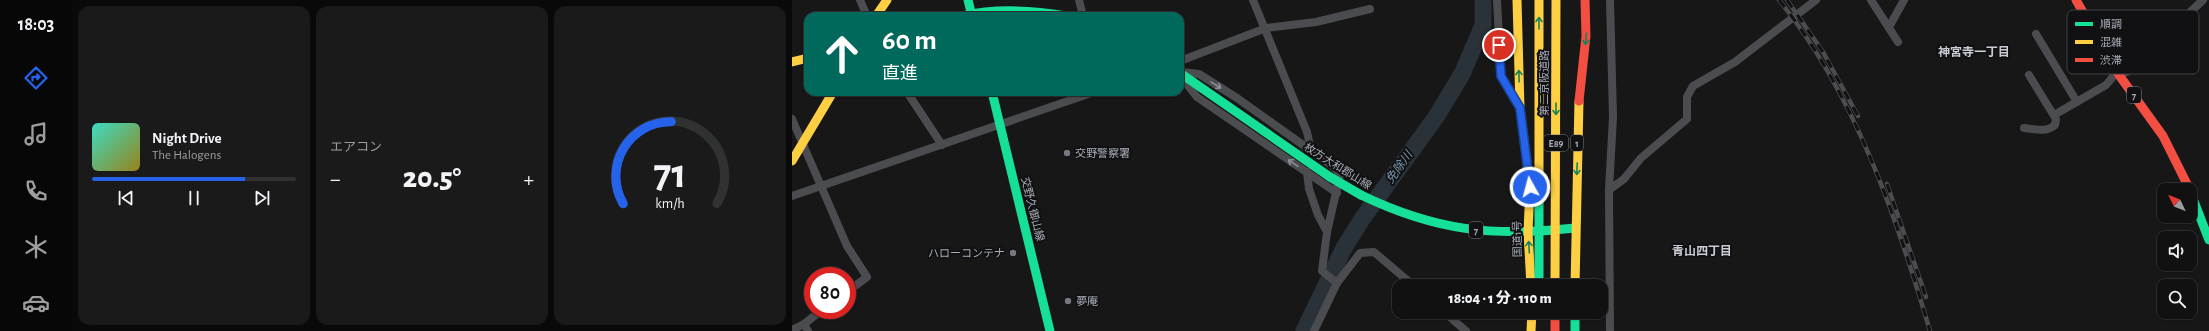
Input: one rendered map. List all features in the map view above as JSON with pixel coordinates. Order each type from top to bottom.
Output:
[{"type":"main road","points":[[879,12],[887,0]]},
{"type":"main road","points":[[968,0],[968,12]]},
{"type":"main road","name":"国道1号","points":[[1517,0],[1520,108],[1530,187],[1528,232],[1531,279]]},
{"type":"main road","name":"第二京阪道路","points":[[1539,0],[1539,279]]},
{"type":"main road","name":"第二京阪道路","points":[[1555,279],[1556,0]]},
{"type":"main road","name":"1","points":[[1575,279],[1578,116],[1586,36],[1585,0]]},
{"type":"main road","name":"7","points":[[2076,0],[2082,10]]},
{"type":"main road","points":[[792,62],[804,59]]},
{"type":"main road","name":"7","points":[[2119,74],[2163,136],[2186,183]]},
{"type":"main road","name":"枚方大和郡山線","points":[[1184,76],[1330,177],[1365,197],[1412,217],[1467,230],[1514,233],[1575,228]]},
{"type":"main road","points":[[792,161],[831,96]]},
{"type":"main road","name":"交野久御山線","points":[[993,96],[1050,331]]},
{"type":"main road","name":"7","points":[[2197,208],[2209,238]]},
{"type":"main road","points":[[1531,331],[1532,319]]},
{"type":"main road","points":[[1539,319],[1539,331]]},
{"type":"main road","points":[[1555,319],[1555,331]]},
{"type":"main road","points":[[1575,319],[1575,331]]},
{"type":"street","points":[[860,0],[865,12]]},
{"type":"street","points":[[1079,0],[1082,12]]},
{"type":"street","points":[[1253,0],[1266,28],[1307,132],[1309,140],[1306,149]]},
{"type":"street","points":[[1497,0],[1501,76],[1520,108]]},
{"type":"street","points":[[1610,0],[1613,117],[1609,190],[1610,331]]},
{"type":"street","points":[[1609,190],[1624,179],[1641,158],[1687,119],[1687,97],[1694,86],[1735,62],[1805,3],[1816,0]]},
{"type":"street","points":[[1871,0],[1898,42]]},
{"type":"street","points":[[1889,27],[1904,0]]},
{"type":"street","points":[[2192,10],[2202,0]]},
{"type":"street","points":[[1184,59],[1266,28],[1316,22],[1370,9]]},
{"type":"street","points":[[2036,34],[2077,102]]},
{"type":"street","points":[[1184,73],[1199,74],[1238,98],[1306,149],[1334,167],[1340,175],[1327,232],[1322,271],[1337,283]]},
{"type":"street","points":[[2054,114],[2106,85],[2115,74]]},
{"type":"street","points":[[2024,128],[2044,130],[2051,129],[2055,125],[2054,114],[2029,75]]},
{"type":"street","points":[[1184,79],[1197,97],[1337,193]]},
{"type":"street","points":[[910,96],[942,145]]},
{"type":"street","points":[[792,196],[1083,96]]},
{"type":"street","points":[[792,119],[803,142],[820,187],[847,246],[867,277],[856,285]]},
{"type":"street","points":[[1307,172],[1309,189],[1318,215],[1327,232]]},
{"type":"street","points":[[1314,331],[1337,283],[1360,253],[1374,252],[1406,279]]},
{"type":"street","points":[[792,330],[806,327],[814,319]]},
{"type":"street","points":[[1452,319],[1466,331]]},
{"type":"waterway","name":"免除川","points":[[1304,331],[1344,248],[1362,219],[1436,117],[1462,74],[1483,25],[1483,0]]},
{"type":"railway","points":[[1779,0],[1806,36],[1830,75],[1851,116],[1870,158],[1903,244],[1930,331]]},
{"type":"railway","points":[[1787,0],[1823,52],[1858,116]]},
{"type":"railway","points":[[1887,184],[1926,297]]},
{"type":"traffic: fast","points":[[968,0],[971,12]]},
{"type":"traffic: fast","points":[[988,12],[1040,12]]},
{"type":"traffic: fast","points":[[1184,76],[1330,177]]},
{"type":"traffic: fast","points":[[993,96],[1050,331]]},
{"type":"traffic: fast","points":[[1330,177],[1361,195]]},
{"type":"traffic: fast","points":[[1539,194],[1539,279]]},
{"type":"traffic: fast","points":[[1361,195],[1415,217],[1440,224],[1465,228],[1518,232],[1575,228]]},
{"type":"traffic: fast","points":[[2197,209],[2209,240]]},
{"type":"traffic: fast","points":[[1575,319],[1575,331]]},
{"type":"traffic: slow","points":[[879,12],[887,0]]},
{"type":"traffic: slow","points":[[1517,0],[1520,108],[1530,187],[1528,232],[1531,279]]},
{"type":"traffic: slow","points":[[1539,0],[1539,194]]},
{"type":"traffic: slow","points":[[1555,279],[1556,0]]},
{"type":"traffic: slow","points":[[792,62],[804,59]]},
{"type":"traffic: slow","points":[[792,161],[831,96]]},
{"type":"traffic: slow","points":[[1575,279],[1579,101]]},
{"type":"traffic: slow","points":[[1531,331],[1532,319]]},
{"type":"traffic: jam","points":[[1579,101],[1586,36],[1585,0]]},
{"type":"traffic: jam","points":[[2076,0],[2082,10]]},
{"type":"traffic: jam","points":[[2118,74],[2163,136],[2186,183]]},
{"type":"traffic: jam","points":[[1555,319],[1555,331]]},
{"type":"place","name":"交野警察署","points":[[1067,153]]},
{"type":"place","name":"ハローコンテナ","points":[[1013,253]]},
{"type":"place","name":"夢庵","points":[[1068,301]]},
{"type":"district","name":"神宮寺一丁目","points":[[1974,52]]},
{"type":"district","name":"青山四丁目","points":[[1702,251]]},
{"type":"route","points":[[1499,45],[1501,76],[1520,108],[1530,187]]}]
